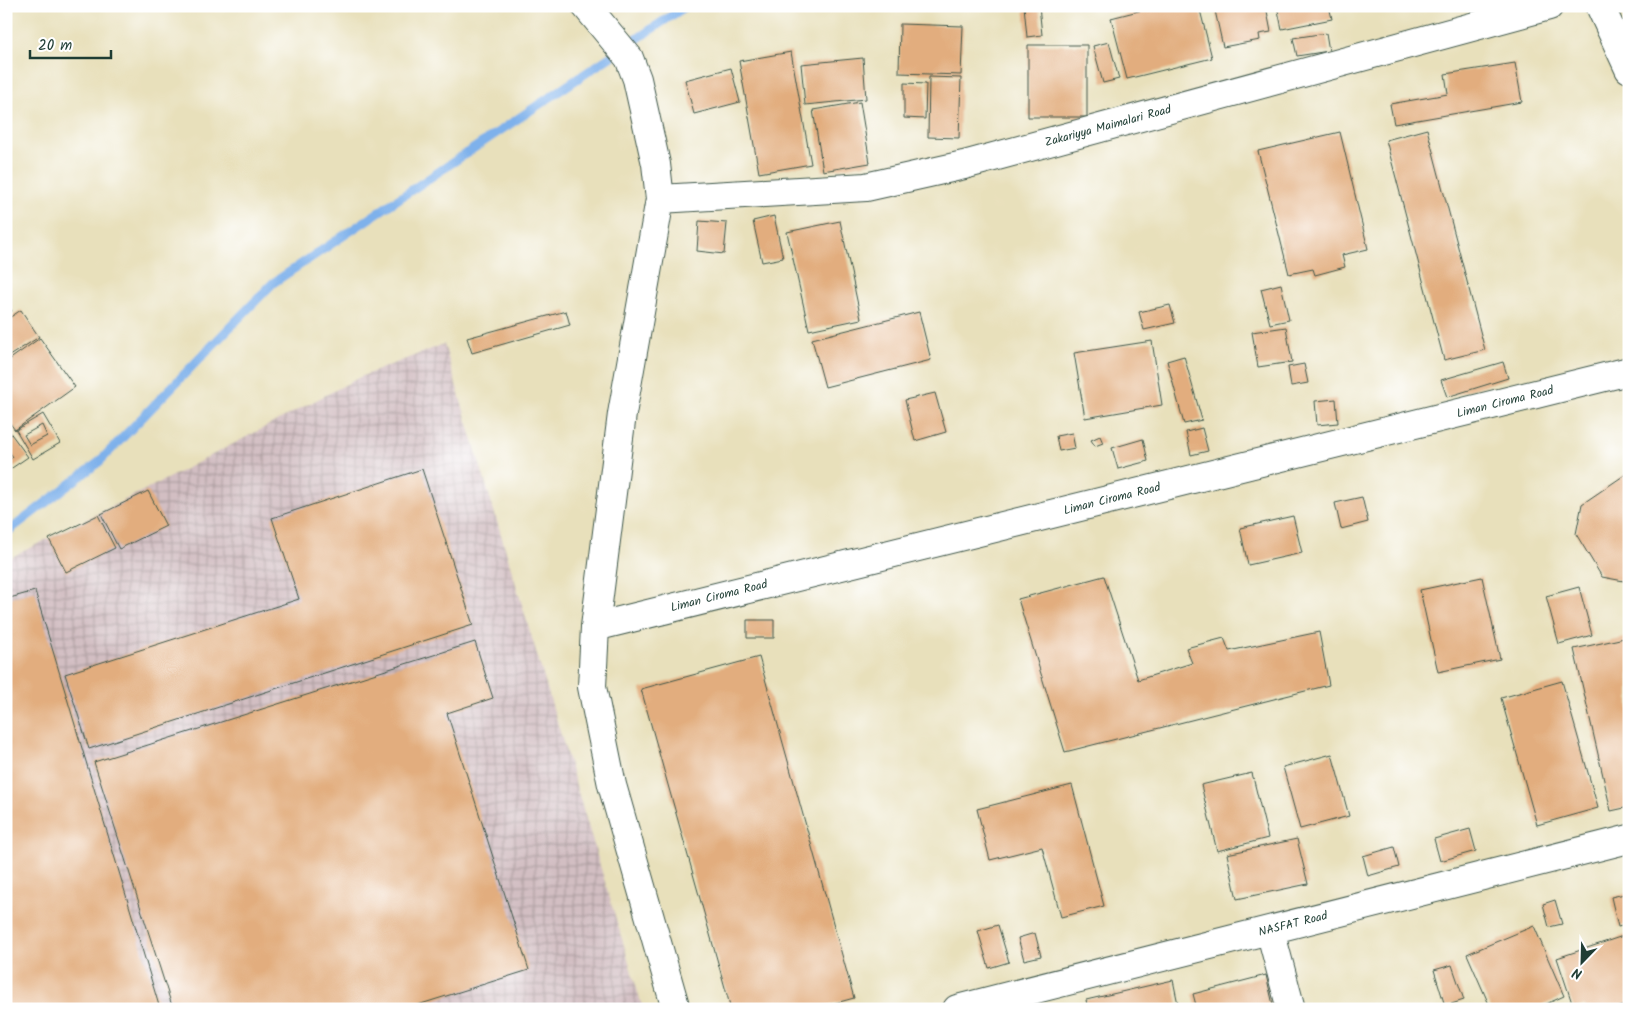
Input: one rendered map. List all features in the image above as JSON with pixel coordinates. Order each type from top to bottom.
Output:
[{"type":"street","points":[[586,6],[627,59],[656,164],[660,199],[622,414],[595,627],[592,687],[612,786],[676,1009]]},
{"type":"street","name":"Zakariyya Maimalari Road","points":[[660,199],[866,187],[964,166],[1549,6]]},
{"type":"street","points":[[1600,6],[1629,70]]},
{"type":"street","name":"Liman Ciroma Road","points":[[595,627],[1629,371]]},
{"type":"street","name":"NASFAT Road","points":[[957,1009],[1629,839]]},
{"type":"street","points":[[1270,930],[1291,1009]]},
{"type":"shaded area","points":[[444,344],[643,1009],[6,1009],[6,560],[176,474],[360,377]]},
{"type":"building","points":[[1024,6],[1039,6],[1042,35],[1027,37]]},
{"type":"building","points":[[1158,6],[1199,6],[1212,58],[1127,79],[1111,18]]},
{"type":"building","points":[[1214,6],[1266,6],[1271,32],[1259,34],[1260,40],[1223,47]]},
{"type":"building","points":[[1277,6],[1329,6],[1332,19],[1282,29]]},
{"type":"building","points":[[900,24],[963,26],[961,75],[899,73]]},
{"type":"building","points":[[1326,33],[1329,51],[1297,56],[1293,38]]},
{"type":"building","points":[[1109,42],[1119,79],[1103,83],[1093,46]]},
{"type":"building","points":[[1028,45],[1087,45],[1087,117],[1028,117]]},
{"type":"building","points":[[791,52],[811,164],[759,173],[739,61]]},
{"type":"building","points":[[863,58],[866,99],[805,105],[801,64]]},
{"type":"building","points":[[1515,63],[1522,102],[1394,124],[1390,104],[1448,94],[1445,74]]},
{"type":"building","points":[[731,68],[740,102],[694,114],[685,80]]},
{"type":"building","points":[[929,77],[961,78],[959,138],[928,137]]},
{"type":"building","points":[[904,83],[926,84],[925,119],[904,118]]},
{"type":"building","points":[[860,102],[870,163],[823,171],[813,110]]},
{"type":"building","points":[[1427,129],[1485,350],[1444,360],[1386,140]]},
{"type":"building","points":[[1340,132],[1368,249],[1342,255],[1345,267],[1315,275],[1313,269],[1289,274],[1258,151]]},
{"type":"building","points":[[774,216],[783,258],[762,262],[753,221]]},
{"type":"building","points":[[699,221],[727,223],[724,254],[697,251]]},
{"type":"building","points":[[840,221],[861,319],[809,330],[787,232]]},
{"type":"building","points":[[1281,284],[1289,320],[1270,324],[1261,289]]},
{"type":"building","points":[[6,303],[12,311],[6,316]]},
{"type":"building","points":[[1170,305],[1175,323],[1144,330],[1139,312]]},
{"type":"building","points":[[21,310],[39,337],[6,358],[6,320]]},
{"type":"building","points":[[566,311],[570,325],[472,353],[467,338]]},
{"type":"building","points":[[919,312],[931,360],[825,387],[812,339]]},
{"type":"building","points":[[1286,327],[1292,362],[1258,367],[1252,332]]},
{"type":"building","points":[[40,338],[75,387],[15,430],[6,418],[6,362]]},
{"type":"building","points":[[1152,341],[1162,405],[1085,418],[1074,353]]},
{"type":"building","points":[[1184,356],[1202,420],[1184,424],[1167,361]]},
{"type":"building","points":[[1503,362],[1508,378],[1447,397],[1441,380]]},
{"type":"building","points":[[1304,364],[1308,383],[1291,386],[1288,367]]},
{"type":"building","points":[[935,393],[946,432],[915,441],[905,400]]},
{"type":"building","points":[[1336,399],[1338,423],[1317,425],[1315,401]]},
{"type":"building","points":[[43,414],[60,443],[33,459],[16,430]],"holes":[[[42,425],[47,436],[30,445],[24,435]]]},
{"type":"building","points":[[6,427],[28,457],[6,472],[6,461],[13,457],[6,447]]},
{"type":"building","points":[[1202,428],[1208,451],[1191,455],[1186,432]]},
{"type":"building","points":[[1072,433],[1075,448],[1059,451],[1056,436]]},
{"type":"building","points":[[1100,436],[1103,443],[1095,446],[1091,440]]},
{"type":"building","points":[[1143,439],[1148,461],[1118,469],[1112,448]]},
{"type":"building","points":[[422,469],[473,625],[89,749],[65,674],[299,599],[272,518]]},
{"type":"building","points":[[1629,472],[1629,582],[1602,577],[1576,534],[1582,504]]},
{"type":"building","points":[[148,491],[166,526],[119,549],[101,514]]},
{"type":"building","points":[[1362,497],[1368,522],[1341,529],[1335,503]]},
{"type":"building","points":[[98,515],[115,548],[66,572],[49,539]]},
{"type":"building","points":[[1293,516],[1302,553],[1248,565],[1240,528]]},
{"type":"building","points":[[1104,576],[1138,680],[1192,663],[1186,648],[1224,638],[1229,651],[1319,632],[1329,685],[1065,752],[1018,599]]},
{"type":"building","points":[[1482,577],[1500,659],[1438,672],[1420,590]]},
{"type":"building","points":[[1579,587],[1592,635],[1559,644],[1546,596]]},
{"type":"building","points":[[35,591],[160,1009],[6,1009],[6,599]]},
{"type":"building","points":[[747,620],[774,620],[774,638],[747,638]]},
{"type":"building","points":[[1629,637],[1629,807],[1611,811],[1574,649]]},
{"type":"building","points":[[475,642],[493,698],[447,713],[529,970],[405,1009],[173,1009],[94,762]]},
{"type":"building","points":[[759,657],[854,998],[814,1009],[731,1009],[641,689]]},
{"type":"building","points":[[1562,681],[1598,808],[1537,825],[1501,698]]},
{"type":"building","points":[[1332,754],[1349,816],[1300,829],[1283,767]]},
{"type":"building","points":[[1252,773],[1268,838],[1217,851],[1201,785]]},
{"type":"building","points":[[1072,785],[1104,906],[1061,917],[1042,847],[990,860],[977,809]]},
{"type":"building","points":[[1470,829],[1476,851],[1440,861],[1434,839]]},
{"type":"building","points":[[1297,839],[1308,884],[1237,899],[1227,854]]},
{"type":"building","points":[[1394,847],[1399,867],[1368,876],[1363,856]]},
{"type":"building","points":[[1629,893],[1629,924],[1618,927],[1611,897]]},
{"type":"building","points":[[1555,900],[1562,924],[1549,927],[1543,904]]},
{"type":"building","points":[[998,925],[1009,962],[989,968],[978,931]]},
{"type":"building","points":[[1534,926],[1564,996],[1535,1009],[1491,1009],[1467,954]]},
{"type":"building","points":[[1035,933],[1041,956],[1024,960],[1018,938]]},
{"type":"building","points":[[1629,934],[1629,1004],[1614,1009],[1586,1009],[1585,1006],[1574,1009],[1557,958]]},
{"type":"building","points":[[1452,965],[1464,1000],[1445,1006],[1434,970]]},
{"type":"building","points":[[1266,975],[1274,1009],[1197,1009],[1193,994]]},
{"type":"building","points":[[1173,980],[1179,1009],[1088,1009],[1086,1000]]},
{"type":"waterway","points":[[6,533],[99,462],[273,283],[686,6]]}]
